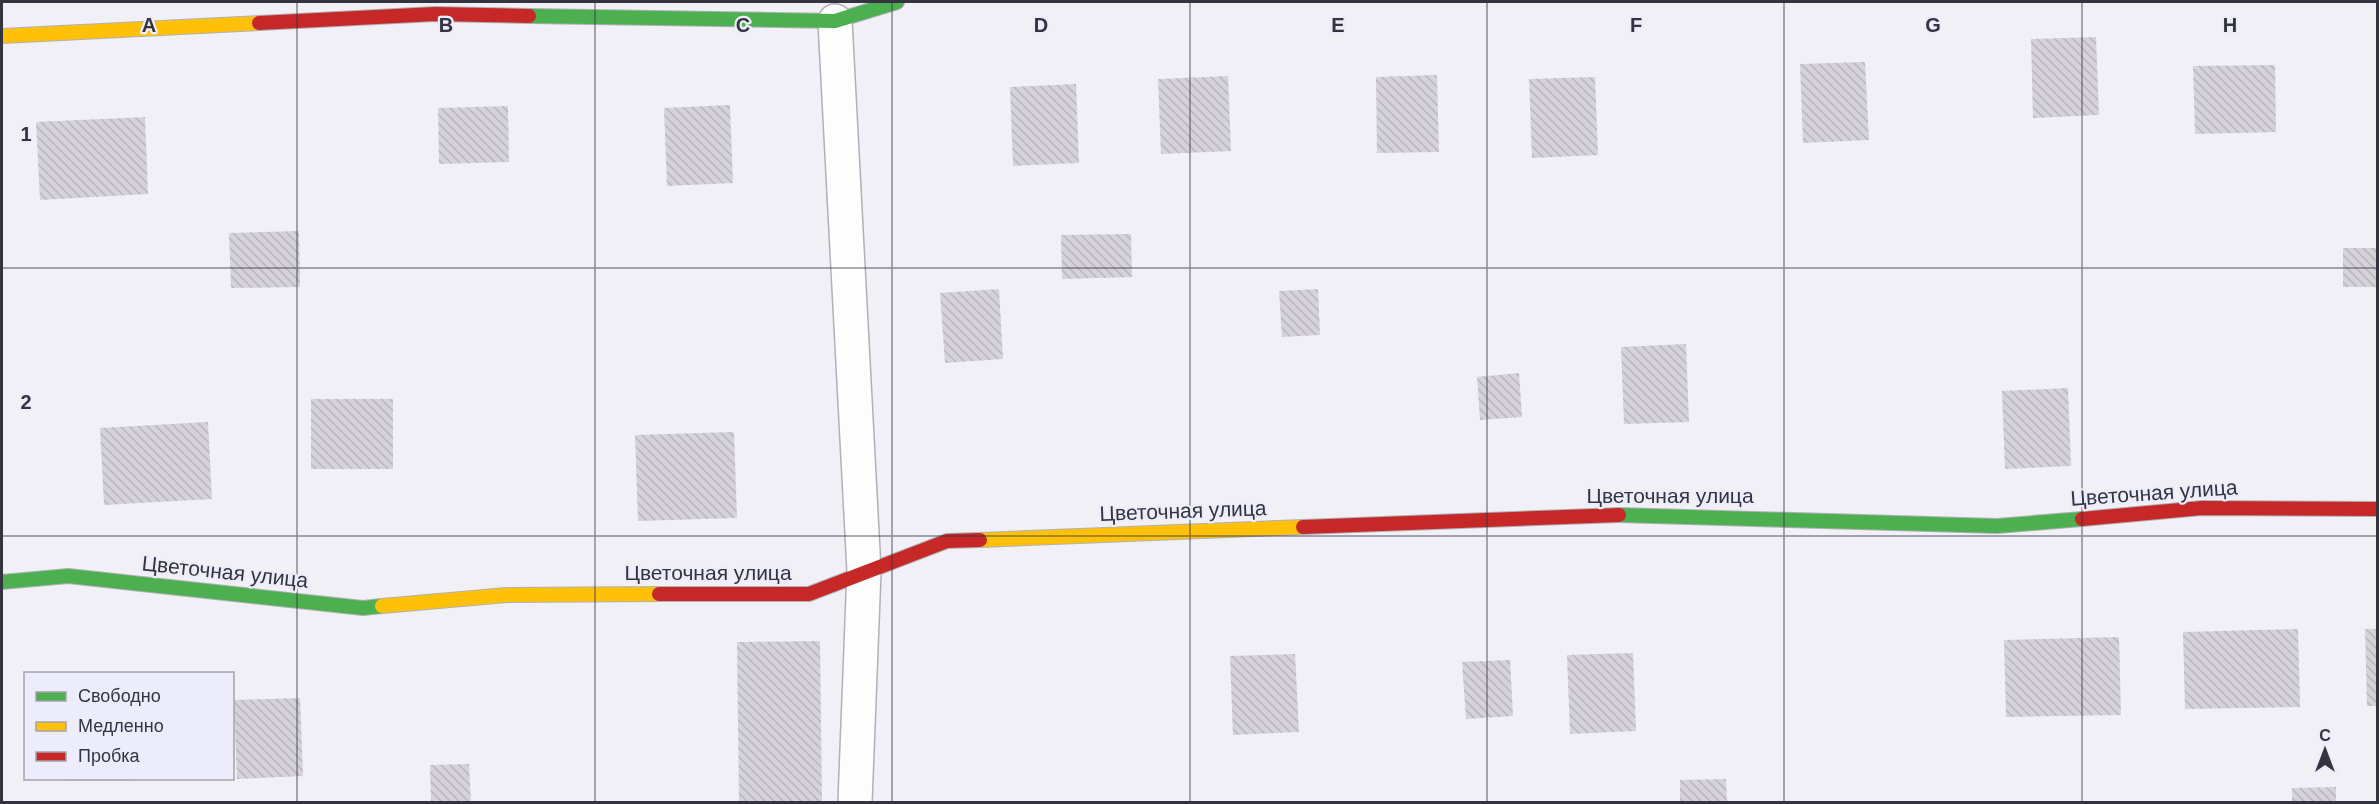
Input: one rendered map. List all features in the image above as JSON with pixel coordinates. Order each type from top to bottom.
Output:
[{"type":"street","points":[[2,36],[435,14],[795,10],[835,21],[897,2]]},
{"type":"street","points":[[835,21],[864,572],[855,802]]},
{"type":"street","name":"Цветочная улица","points":[[2,582],[68,576],[363,608],[507,595],[808,594],[947,541],[1646,514],[1997,526],[2202,508],[2378,508]]},
{"type":"building","points":[[2096,37],[2099,115],[2033,118],[2031,39]]},
{"type":"building","points":[[1865,62],[1869,140],[1803,143],[1800,64]]},
{"type":"building","points":[[2275,65],[2276,132],[2195,134],[2193,66]]},
{"type":"building","points":[[1437,75],[1439,152],[1377,153],[1376,77]]},
{"type":"building","points":[[1228,76],[1231,151],[1161,154],[1158,79]]},
{"type":"building","points":[[1595,77],[1598,155],[1532,158],[1529,79]]},
{"type":"building","points":[[1076,84],[1079,163],[1013,166],[1010,87]]},
{"type":"building","points":[[730,105],[733,183],[667,186],[664,108]]},
{"type":"building","points":[[508,106],[509,162],[439,164],[438,108]]},
{"type":"building","points":[[145,117],[148,194],[40,200],[36,122]]},
{"type":"building","points":[[299,231],[300,287],[231,288],[229,233]]},
{"type":"building","points":[[1131,234],[1132,277],[1062,279],[1061,235]]},
{"type":"building","points":[[2343,248],[2378,248],[2378,287],[2343,287]]},
{"type":"building","points":[[999,289],[1003,359],[945,363],[940,293]]},
{"type":"building","points":[[1318,289],[1320,335],[1282,337],[1279,291]]},
{"type":"building","points":[[1686,344],[1689,422],[1624,424],[1621,347]]},
{"type":"building","points":[[1519,373],[1522,417],[1480,420],[1477,377]]},
{"type":"building","points":[[2068,388],[2071,466],[2005,469],[2002,391]]},
{"type":"building","points":[[311,399],[393,399],[393,469],[311,469]]},
{"type":"building","points":[[208,422],[212,499],[104,505],[100,428]]},
{"type":"building","points":[[734,432],[737,518],[638,521],[635,435]]},
{"type":"building","points":[[2298,629],[2300,707],[2185,709],[2183,632]]},
{"type":"building","points":[[2365,629],[2378,629],[2378,706],[2367,706]]},
{"type":"building","points":[[2119,637],[2121,715],[2006,717],[2004,640]]},
{"type":"building","points":[[820,641],[822,802],[739,802],[737,642]]},
{"type":"building","points":[[1633,653],[1636,731],[1570,734],[1567,655]]},
{"type":"building","points":[[1295,654],[1299,732],[1233,735],[1230,656]]},
{"type":"building","points":[[1510,660],[1513,716],[1466,719],[1462,662]]},
{"type":"building","points":[[300,698],[303,776],[237,779],[234,700]]},
{"type":"building","points":[[469,764],[471,802],[431,802],[430,765]]},
{"type":"building","points":[[1726,779],[1727,802],[1680,802],[1680,780]]},
{"type":"building","points":[[66,780],[131,780],[131,781]]},
{"type":"building","points":[[2336,787],[2336,802],[2292,802],[2292,788]]},
{"type":"traffic: fast","points":[[529,16],[835,21],[897,2]]},
{"type":"traffic: fast","points":[[1619,515],[1997,526],[2082,519]]},
{"type":"traffic: fast","points":[[2,582],[68,576],[363,608],[382,606]]},
{"type":"traffic: slow","points":[[2,36],[259,23]]},
{"type":"traffic: slow","points":[[980,540],[1303,527]]},
{"type":"traffic: slow","points":[[382,606],[507,595],[659,594]]},
{"type":"traffic: jam","points":[[259,23],[435,14],[529,16]]},
{"type":"traffic: jam","points":[[2082,519],[2202,508],[2378,509]]},
{"type":"traffic: jam","points":[[1303,527],[1619,515]]},
{"type":"traffic: jam","points":[[659,594],[809,594],[947,541],[980,540]]}]
